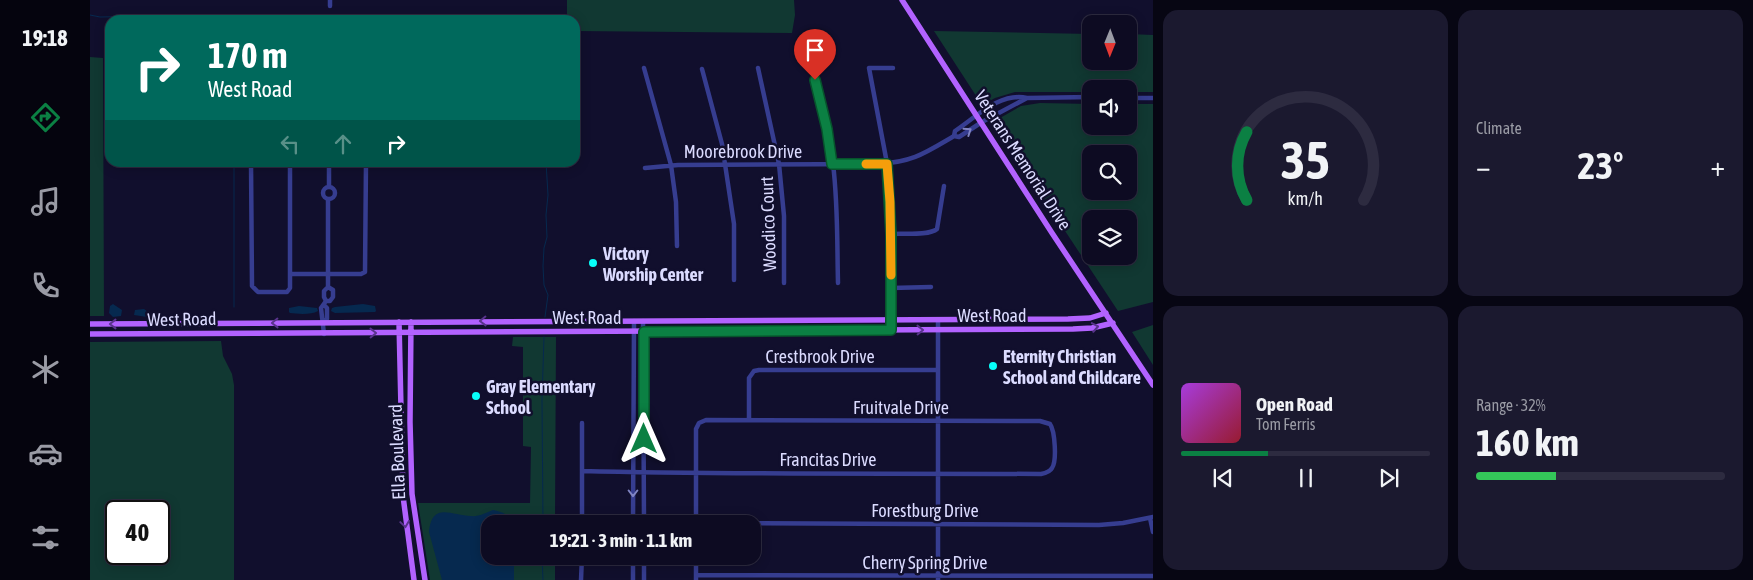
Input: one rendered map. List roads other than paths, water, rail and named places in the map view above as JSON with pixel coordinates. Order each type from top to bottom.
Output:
[{"type":"main road","name":"Veterans Memorial Drive","points":[[902,0],[1052,233],[1153,384]]},
{"type":"main road","name":"West Road","points":[[90,324],[1005,320],[1090,318],[1106,313]]},
{"type":"main road","points":[[1060,329],[1070,319]]},
{"type":"main road","points":[[797,320],[797,331]]},
{"type":"main road","points":[[1005,320],[1005,330]]},
{"type":"main road","points":[[726,321],[726,331]]},
{"type":"main road","name":"Ella Boulevard","points":[[399,322],[403,498],[414,580]]},
{"type":"main road","name":"Ella Boulevard","points":[[411,322],[410,422],[413,496],[425,580]]},
{"type":"main road","name":"West Road","points":[[90,334],[1005,330],[1092,328],[1113,323]]},
{"type":"main road","points":[[194,324],[194,333]]},
{"type":"main road","points":[[256,324],[256,333]]},
{"type":"main road","points":[[400,422],[410,422]]},
{"type":"main road","points":[[403,498],[413,496]]},
{"type":"street","points":[[644,68],[671,165],[676,202],[677,246]]},
{"type":"street","name":"Woodico Court","points":[[758,68],[779,164],[784,216],[784,283]]},
{"type":"street","points":[[891,330],[891,234],[887,164],[869,68],[893,68]]},
{"type":"street","points":[[702,69],[719,127],[725,164],[734,224],[734,280]]},
{"type":"street","points":[[814,71],[827,129],[836,191],[838,283]]},
{"type":"street","name":"Moorebrook Drive","points":[[954,136],[956,131],[1005,98],[1018,96],[1027,98],[1082,98]]},
{"type":"street","name":"Moorebrook Drive","points":[[646,168],[671,165],[725,164],[887,164],[911,160],[954,136],[959,137],[982,122],[1027,98]]},
{"type":"street","points":[[1137,98],[1153,98]]},
{"type":"street","points":[[251,167],[252,286],[258,292],[287,292],[289,290],[290,167]]},
{"type":"street","points":[[328,167],[328,187]]},
{"type":"street","points":[[290,274],[361,274],[365,272],[366,167]]},
{"type":"street","points":[[891,234],[934,232],[937,229],[944,186]]},
{"type":"street","points":[[328,187],[323,190],[322,194],[324,198],[328,199]]},
{"type":"street","points":[[328,187],[333,188],[335,193],[332,198],[328,199]]},
{"type":"street","points":[[324,334],[321,308],[325,303],[324,291],[328,287],[328,199]]},
{"type":"street","points":[[891,288],[930,287]]},
{"type":"street","points":[[938,320],[938,578]]},
{"type":"street","points":[[633,515],[634,321]]},
{"type":"street","points":[[643,321],[644,515]]},
{"type":"street","name":"Crestbrook Drive","points":[[749,420],[749,378],[754,371],[937,370]]},
{"type":"street","name":"Fruitvale Drive","points":[[695,472],[696,429],[699,423],[706,420],[1046,422],[1053,427],[1054,448]]},
{"type":"street","points":[[582,423],[582,515]]},
{"type":"street","name":"Francitas Drive","points":[[582,471],[1046,473],[1053,466],[1054,448]]},
{"type":"street","points":[[695,472],[696,515]]},
{"type":"street","points":[[1152,517],[1153,532]]},
{"type":"street","name":"Forestburg Drive","points":[[761,523],[1100,525],[1152,517]]},
{"type":"street","points":[[582,565],[582,580]]},
{"type":"street","points":[[633,565],[633,580]]},
{"type":"street","points":[[644,565],[644,580]]},
{"type":"street","name":"Cherry Spring Drive","points":[[696,577],[938,578],[1153,576]]},
{"type":"water","points":[[113,304],[122,310],[121,316],[113,317],[109,313],[110,306]]},
{"type":"water","points":[[363,304],[375,306],[376,311],[335,313],[331,311],[335,307]]},
{"type":"water","points":[[299,306],[317,308],[318,311],[304,314],[289,312],[289,308]]},
{"type":"water","points":[[144,309],[148,312],[147,317],[134,315],[135,310]]},
{"type":"water","points":[[493,510],[505,515],[481,515],[481,565],[514,565],[514,580],[442,580],[429,532],[434,516],[444,512],[476,516]]},
{"type":"waterway","points":[[90,15],[105,17]]},
{"type":"waterway","points":[[234,167],[234,307]]},
{"type":"waterway","points":[[545,317],[548,295],[544,285],[543,266],[547,237],[546,167]]},
{"type":"waterway","points":[[543,515],[542,399],[544,337]]},
{"type":"waterway","points":[[542,565],[543,580]]},
{"type":"place","name":"Victory Worship Center","points":[[593,263]]},
{"type":"place","name":"Eternity Christian School and Childcare","points":[[993,366]]},
{"type":"place","name":"Gray Elementary School","points":[[476,396]]}]
